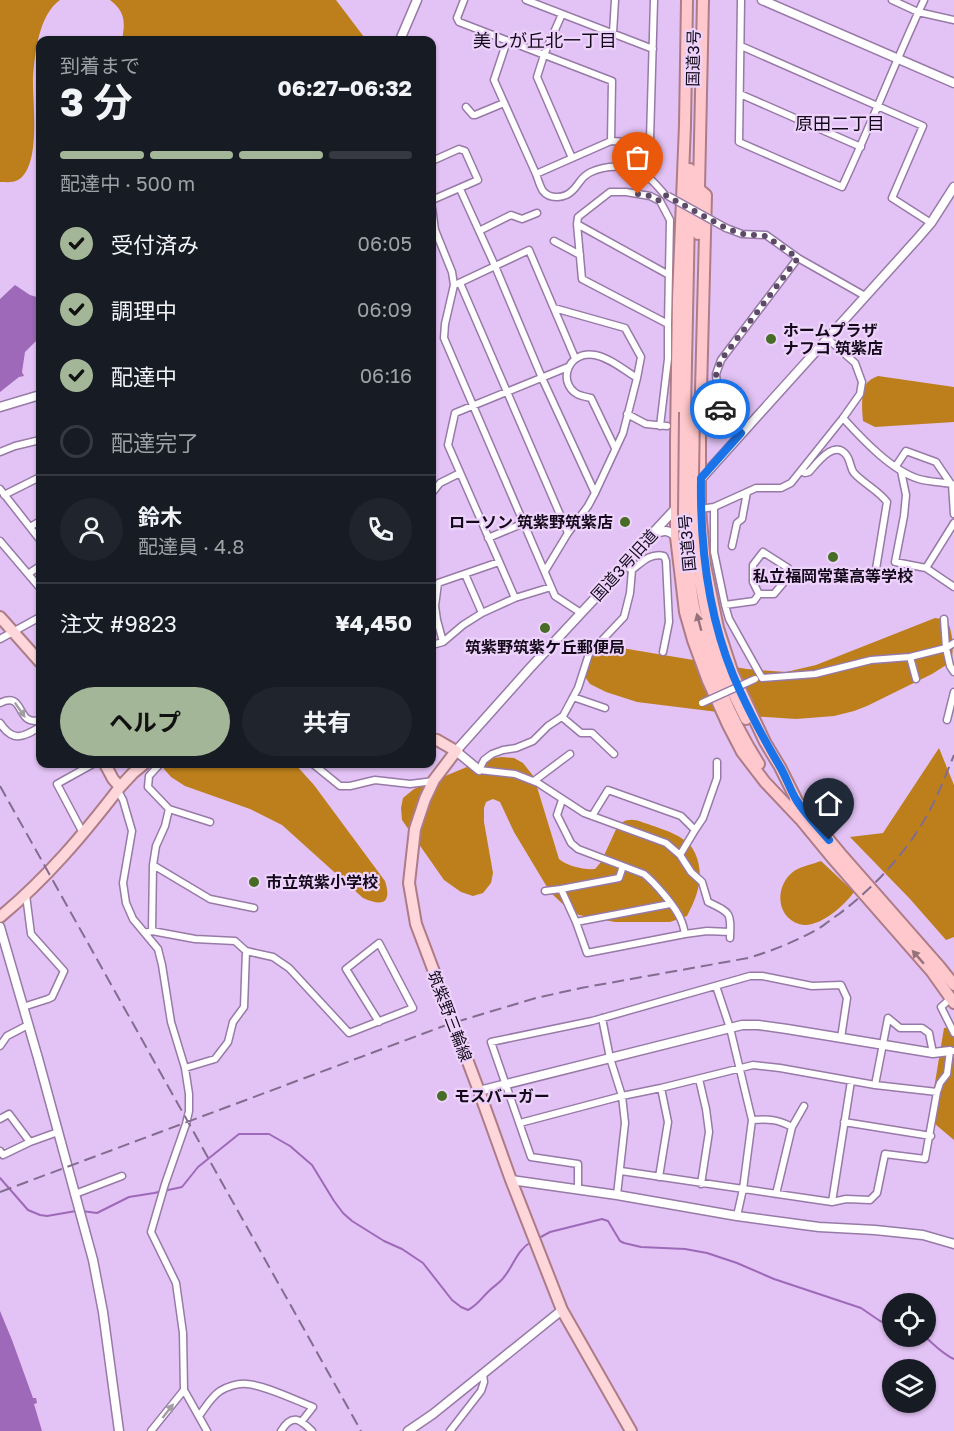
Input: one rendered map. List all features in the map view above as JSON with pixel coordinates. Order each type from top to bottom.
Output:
[{"type":"highway","name":"国道3号","points":[[694,0],[690,180],[689,412],[693,477],[686,541],[694,605],[708,657],[724,700],[764,772],[834,860],[932,972],[952,1001]]},
{"type":"highway","name":"国道3号","points":[[689,412],[699,189],[694,0]]},
{"type":"highway","points":[[686,541],[676,508],[678,299],[685,125],[694,0]]},
{"type":"highway","points":[[681,210],[690,180]]},
{"type":"highway","points":[[699,189],[706,195],[700,430],[700,509],[705,565],[718,628],[733,675],[765,742],[798,803]]},
{"type":"highway","name":"国道3号","points":[[686,541],[698,573],[717,655],[759,745],[798,803],[954,985]]},
{"type":"main road","points":[[0,617],[36,657]]},
{"type":"main road","points":[[436,740],[456,751]]},
{"type":"main road","name":"筑紫野三輪線","points":[[456,751],[435,780],[425,799],[416,829],[409,883],[416,924],[562,1310],[631,1431]]},
{"type":"main road","points":[[107,768],[119,789]]},
{"type":"main road","points":[[0,917],[49,873],[139,768]]},
{"type":"street","points":[[402,36],[417,0]]},
{"type":"street","points":[[464,0],[457,18],[459,22],[612,81],[611,141]]},
{"type":"street","points":[[526,0],[653,49]]},
{"type":"street","points":[[613,33],[615,0]]},
{"type":"street","points":[[536,174],[611,141],[647,143],[651,139],[654,0]]},
{"type":"street","points":[[741,0],[739,142],[842,187],[924,0]]},
{"type":"street","points":[[762,0],[954,83]]},
{"type":"street","points":[[892,0],[918,12],[954,20]]},
{"type":"street","points":[[562,14],[537,77],[572,158]]},
{"type":"street","points":[[507,41],[494,80],[543,192],[551,197],[563,197],[573,191],[581,179],[590,172],[607,167],[631,168],[646,176],[667,195],[726,228],[742,234],[766,236],[798,258],[865,296]]},
{"type":"street","points":[[741,46],[923,126],[892,198],[931,223]]},
{"type":"street","points":[[740,94],[861,147]]},
{"type":"street","points":[[466,107],[475,116],[504,103]]},
{"type":"street","points":[[436,159],[459,149],[465,151],[478,180],[436,198]]},
{"type":"street","name":"国道3号旧道","points":[[456,751],[581,613],[628,568],[651,535],[701,478],[931,223],[954,187]]},
{"type":"street","points":[[460,189],[595,494]]},
{"type":"street","points":[[627,414],[646,424],[664,426],[668,359],[670,220],[660,201],[650,196],[610,192],[578,217],[582,279],[668,324]]},
{"type":"street","points":[[660,201],[667,195]]},
{"type":"street","points":[[479,231],[512,215],[522,219],[537,213]]},
{"type":"street","points":[[577,224],[669,275]]},
{"type":"street","points":[[436,232],[568,533]]},
{"type":"street","points":[[554,241],[580,255]]},
{"type":"street","points":[[575,358],[530,250],[457,284],[445,324],[444,338],[555,596],[581,613]]},
{"type":"street","points":[[741,433],[726,421],[719,407],[716,374],[721,360],[798,258]]},
{"type":"street","points":[[545,571],[595,494],[623,433],[641,357],[625,328],[554,308]]},
{"type":"street","points":[[700,509],[714,507],[756,488],[781,488],[791,483],[843,418],[860,394],[862,382],[855,363],[828,339]]},
{"type":"street","points":[[615,448],[591,398],[578,395],[570,388],[568,368],[575,358],[582,354],[595,355],[637,378]]},
{"type":"street","points":[[514,598],[448,445],[450,433],[455,413],[568,368]]},
{"type":"street","points":[[0,407],[36,396]]},
{"type":"street","points":[[843,418],[868,445],[898,469],[919,479],[952,484]]},
{"type":"street","points":[[709,426],[717,427],[726,421]]},
{"type":"street","points":[[0,452],[36,441]]},
{"type":"street","points":[[954,514],[952,484],[936,462],[906,451],[898,469],[906,495],[895,562],[926,568],[954,587]]},
{"type":"street","points":[[801,471],[809,472],[826,453],[843,452],[856,476],[882,495],[887,502],[875,575]]},
{"type":"street","points":[[436,488],[440,483],[460,473]]},
{"type":"street","points":[[36,479],[2,492],[36,535]]},
{"type":"street","points":[[732,546],[737,524],[742,519],[747,492]]},
{"type":"street","points":[[714,507],[714,552],[724,605],[758,679]]},
{"type":"street","points":[[30,527],[36,523]]},
{"type":"street","points":[[488,538],[524,523]]},
{"type":"street","points":[[926,568],[954,523]]},
{"type":"street","points":[[651,535],[661,531],[670,531],[686,541]]},
{"type":"street","points":[[0,541],[36,583]]},
{"type":"street","points":[[764,552],[788,568],[790,575],[774,594],[759,594],[753,582],[753,565],[764,552]]},
{"type":"street","points":[[479,770],[484,760],[492,754],[533,741],[548,726],[562,717],[578,688],[590,654],[624,617],[630,593],[628,568],[659,554],[664,556],[666,561],[669,622],[663,652]]},
{"type":"street","points":[[436,585],[499,562]]},
{"type":"street","points":[[28,574],[36,569]]},
{"type":"street","points":[[465,574],[482,613]]},
{"type":"street","points":[[436,644],[443,642],[482,613],[514,598],[551,587]]},
{"type":"street","points":[[724,605],[754,601],[759,594]]},
{"type":"street","points":[[0,639],[36,619]]},
{"type":"street","points":[[944,619],[946,648],[950,666],[954,672]]},
{"type":"street","points":[[436,624],[443,642]]},
{"type":"street","points":[[702,703],[758,679],[815,674],[871,660],[910,657],[946,648],[954,643]]},
{"type":"street","points":[[910,657],[916,679]]},
{"type":"street","points":[[947,720],[954,692]]},
{"type":"street","points":[[573,697],[605,708]]},
{"type":"street","points":[[0,703],[13,700],[30,721],[36,722]]},
{"type":"street","points":[[562,717],[581,733],[592,734],[614,754]]},
{"type":"street","points":[[0,723],[7,732],[15,737],[26,736],[36,730]]},
{"type":"street","points":[[456,751],[479,770],[515,774],[534,781],[584,813],[666,843],[680,855],[691,872],[702,882],[708,902],[727,911],[730,918],[730,935],[707,931],[587,953],[561,889]]},
{"type":"street","points":[[534,781],[570,754]]},
{"type":"street","points":[[680,855],[703,818],[717,778],[717,762]]},
{"type":"street","points":[[83,833],[57,784],[86,768]]},
{"type":"street","points":[[156,768],[149,776],[148,788],[168,809],[210,822]]},
{"type":"street","points":[[318,768],[340,786],[375,780],[410,784],[435,780]]},
{"type":"street","points":[[119,789],[132,831],[123,883],[126,903],[133,919],[158,949],[171,1022],[185,1068],[189,1094],[189,1111],[182,1137],[151,1232],[176,1283],[183,1333],[184,1390],[207,1431]]},
{"type":"street","points":[[592,816],[608,790],[681,816],[695,830]]},
{"type":"street","points":[[562,800],[557,814],[571,843],[578,849],[644,874],[677,912],[685,934]]},
{"type":"street","points":[[152,931],[153,865],[156,846],[165,826],[168,809]]},
{"type":"street","points":[[153,865],[210,899],[254,908]]},
{"type":"street","points":[[545,891],[619,878],[623,866]]},
{"type":"street","points":[[26,895],[31,933],[64,971],[52,997],[26,1006]]},
{"type":"street","points":[[576,922],[670,904]]},
{"type":"street","points":[[0,927],[95,1270],[119,1431]]},
{"type":"street","points":[[145,933],[152,931],[195,939],[235,941],[246,951],[273,957],[289,968],[349,1033],[379,1022],[413,1008],[379,943],[346,969],[379,1022]]},
{"type":"street","points":[[185,1068],[215,1059],[228,1042],[233,1022],[244,1007],[246,951]]},
{"type":"street","points":[[578,1190],[578,1164],[531,1157],[491,1042],[602,1018],[750,976],[762,976],[812,986],[841,985],[847,998],[841,1038]]},
{"type":"street","points":[[716,986],[752,1120],[737,1216]]},
{"type":"street","points":[[952,1001],[941,1007],[954,1033]]},
{"type":"street","points":[[602,1018],[610,1058],[622,1096],[625,1123],[617,1195]]},
{"type":"street","points":[[875,1085],[888,1018],[900,1028],[922,1028],[929,1033],[933,1053]]},
{"type":"street","points":[[0,1046],[8,1036],[28,1025]]},
{"type":"street","points":[[479,1091],[742,1025],[758,1025],[933,1053],[952,1051],[947,1074],[937,1092],[926,1159],[885,1154],[878,1193],[870,1200],[846,1199],[832,1202],[621,1171]]},
{"type":"street","points":[[520,1123],[753,1065],[875,1085],[937,1092]]},
{"type":"street","points":[[699,1079],[709,1132],[701,1184]]},
{"type":"street","points":[[832,1202],[850,1081]]},
{"type":"street","points":[[659,1177],[668,1122],[661,1088]]},
{"type":"street","points":[[776,1194],[792,1127],[804,1106]]},
{"type":"street","points":[[0,1119],[9,1114],[30,1142]]},
{"type":"street","points":[[752,1120],[768,1119],[792,1127]]},
{"type":"street","points":[[844,1122],[931,1136]]},
{"type":"street","points":[[0,1151],[3,1155],[58,1132]]},
{"type":"street","points":[[75,1194],[122,1176]]},
{"type":"street","points":[[511,1180],[819,1227],[923,1235],[954,1244]]},
{"type":"street","points":[[408,1431],[433,1414],[562,1310]]},
{"type":"street","points":[[450,1431],[481,1391],[484,1382],[483,1374]]},
{"type":"street","points":[[199,1416],[220,1392],[231,1386],[245,1383],[313,1407],[302,1421]]},
{"type":"street","points":[[151,1431],[184,1390]]},
{"type":"street","points":[[281,1431],[288,1421],[294,1419],[302,1421],[312,1431]]},
{"type":"shaded area","points":[[0,0],[60,0],[47,15],[39,36],[36,36],[33,77],[34,132],[30,161],[25,173],[18,180],[0,182]]},
{"type":"shaded area","points":[[110,0],[336,0],[363,36],[123,36],[122,13]]},
{"type":"shaded area","points":[[15,285],[36,297],[36,341],[25,352],[22,372],[24,376],[19,377],[0,392],[0,299]]},
{"type":"shaded area","points":[[878,376],[954,387],[954,422],[875,427],[863,421],[864,389],[869,381]]},
{"type":"shaded area","points":[[935,618],[948,622],[952,642],[951,662],[932,674],[867,706],[834,716],[796,719],[750,716],[637,702],[590,684],[583,674],[594,646],[604,645],[747,669],[786,672],[816,665]]},
{"type":"shaded area","points":[[939,748],[954,785],[954,937],[946,940],[850,837],[883,833]]},
{"type":"shaded area","points":[[514,758],[523,763],[534,777],[559,859],[566,864],[595,869],[601,862],[618,825],[627,820],[637,821],[675,834],[687,842],[692,847],[698,861],[700,877],[697,893],[687,916],[670,922],[615,922],[579,915],[568,909],[550,892],[514,832],[500,802],[493,799],[486,802],[484,808],[484,822],[493,873],[491,883],[483,893],[473,896],[461,892],[444,880],[402,820],[403,798],[414,789],[486,759]]},
{"type":"shaded area","points":[[299,768],[314,785],[385,881],[386,898],[384,901],[376,902],[363,898],[282,825],[250,809],[185,786],[171,777],[164,769]]},
{"type":"shaded area","points":[[821,861],[854,892],[838,909],[822,920],[806,925],[799,924],[785,914],[782,907],[780,900],[783,884],[794,871]]},
{"type":"shaded area","points":[[954,1027],[954,1140],[929,1119],[944,1028]]},
{"type":"shaded area","points":[[0,1311],[33,1398],[36,1398],[37,1403],[34,1404],[42,1431],[0,1431]]},
{"type":"waterway","points":[[82,1211],[97,1213],[129,1197],[182,1187],[198,1167],[239,1134],[269,1134],[290,1146],[312,1165],[334,1201],[352,1221],[423,1263],[452,1300],[468,1310],[501,1281],[519,1253],[531,1242]]},
{"type":"waterway","points":[[0,1178],[28,1210],[47,1216],[76,1211]]},
{"type":"waterway","points":[[539,1238],[550,1232],[602,1219],[608,1221],[620,1241],[624,1243],[641,1247],[685,1249],[707,1253],[774,1279],[861,1308],[882,1322]]},
{"type":"waterway","points":[[936,1347],[954,1359]]},
{"type":"railway","points":[[0,1192],[449,1024],[536,998],[581,988],[748,958],[791,942],[819,928],[839,914],[892,865],[923,822],[954,755]]},
{"type":"railway","points":[[0,786],[361,1431]]},
{"type":"way so far","points":[[638,194],[660,201],[665,195],[726,228],[742,234],[766,236],[798,258],[721,360],[716,374],[720,409]]},
{"type":"place","name":"ホームプラザ ナフコ 筑紫店","points":[[771,339]]},
{"type":"place","name":"ローソン 筑紫野筑紫店","points":[[625,522]]},
{"type":"place","name":"私立福岡常葉高等学校","points":[[833,557]]},
{"type":"place","name":"筑紫野筑紫ケ丘郵便局","points":[[545,628]]},
{"type":"place","name":"市立筑紫小学校","points":[[254,882]]},
{"type":"place","name":"モスバーガー","points":[[442,1096]]},
{"type":"district","name":"美しが丘北一丁目","points":[[545,40]]},
{"type":"district","name":"原田二丁目","points":[[840,123]]},
{"type":"route","points":[[720,409],[726,421],[741,433],[701,478],[700,509],[705,565],[718,628],[733,675],[765,742],[798,803],[829,840]]}]
